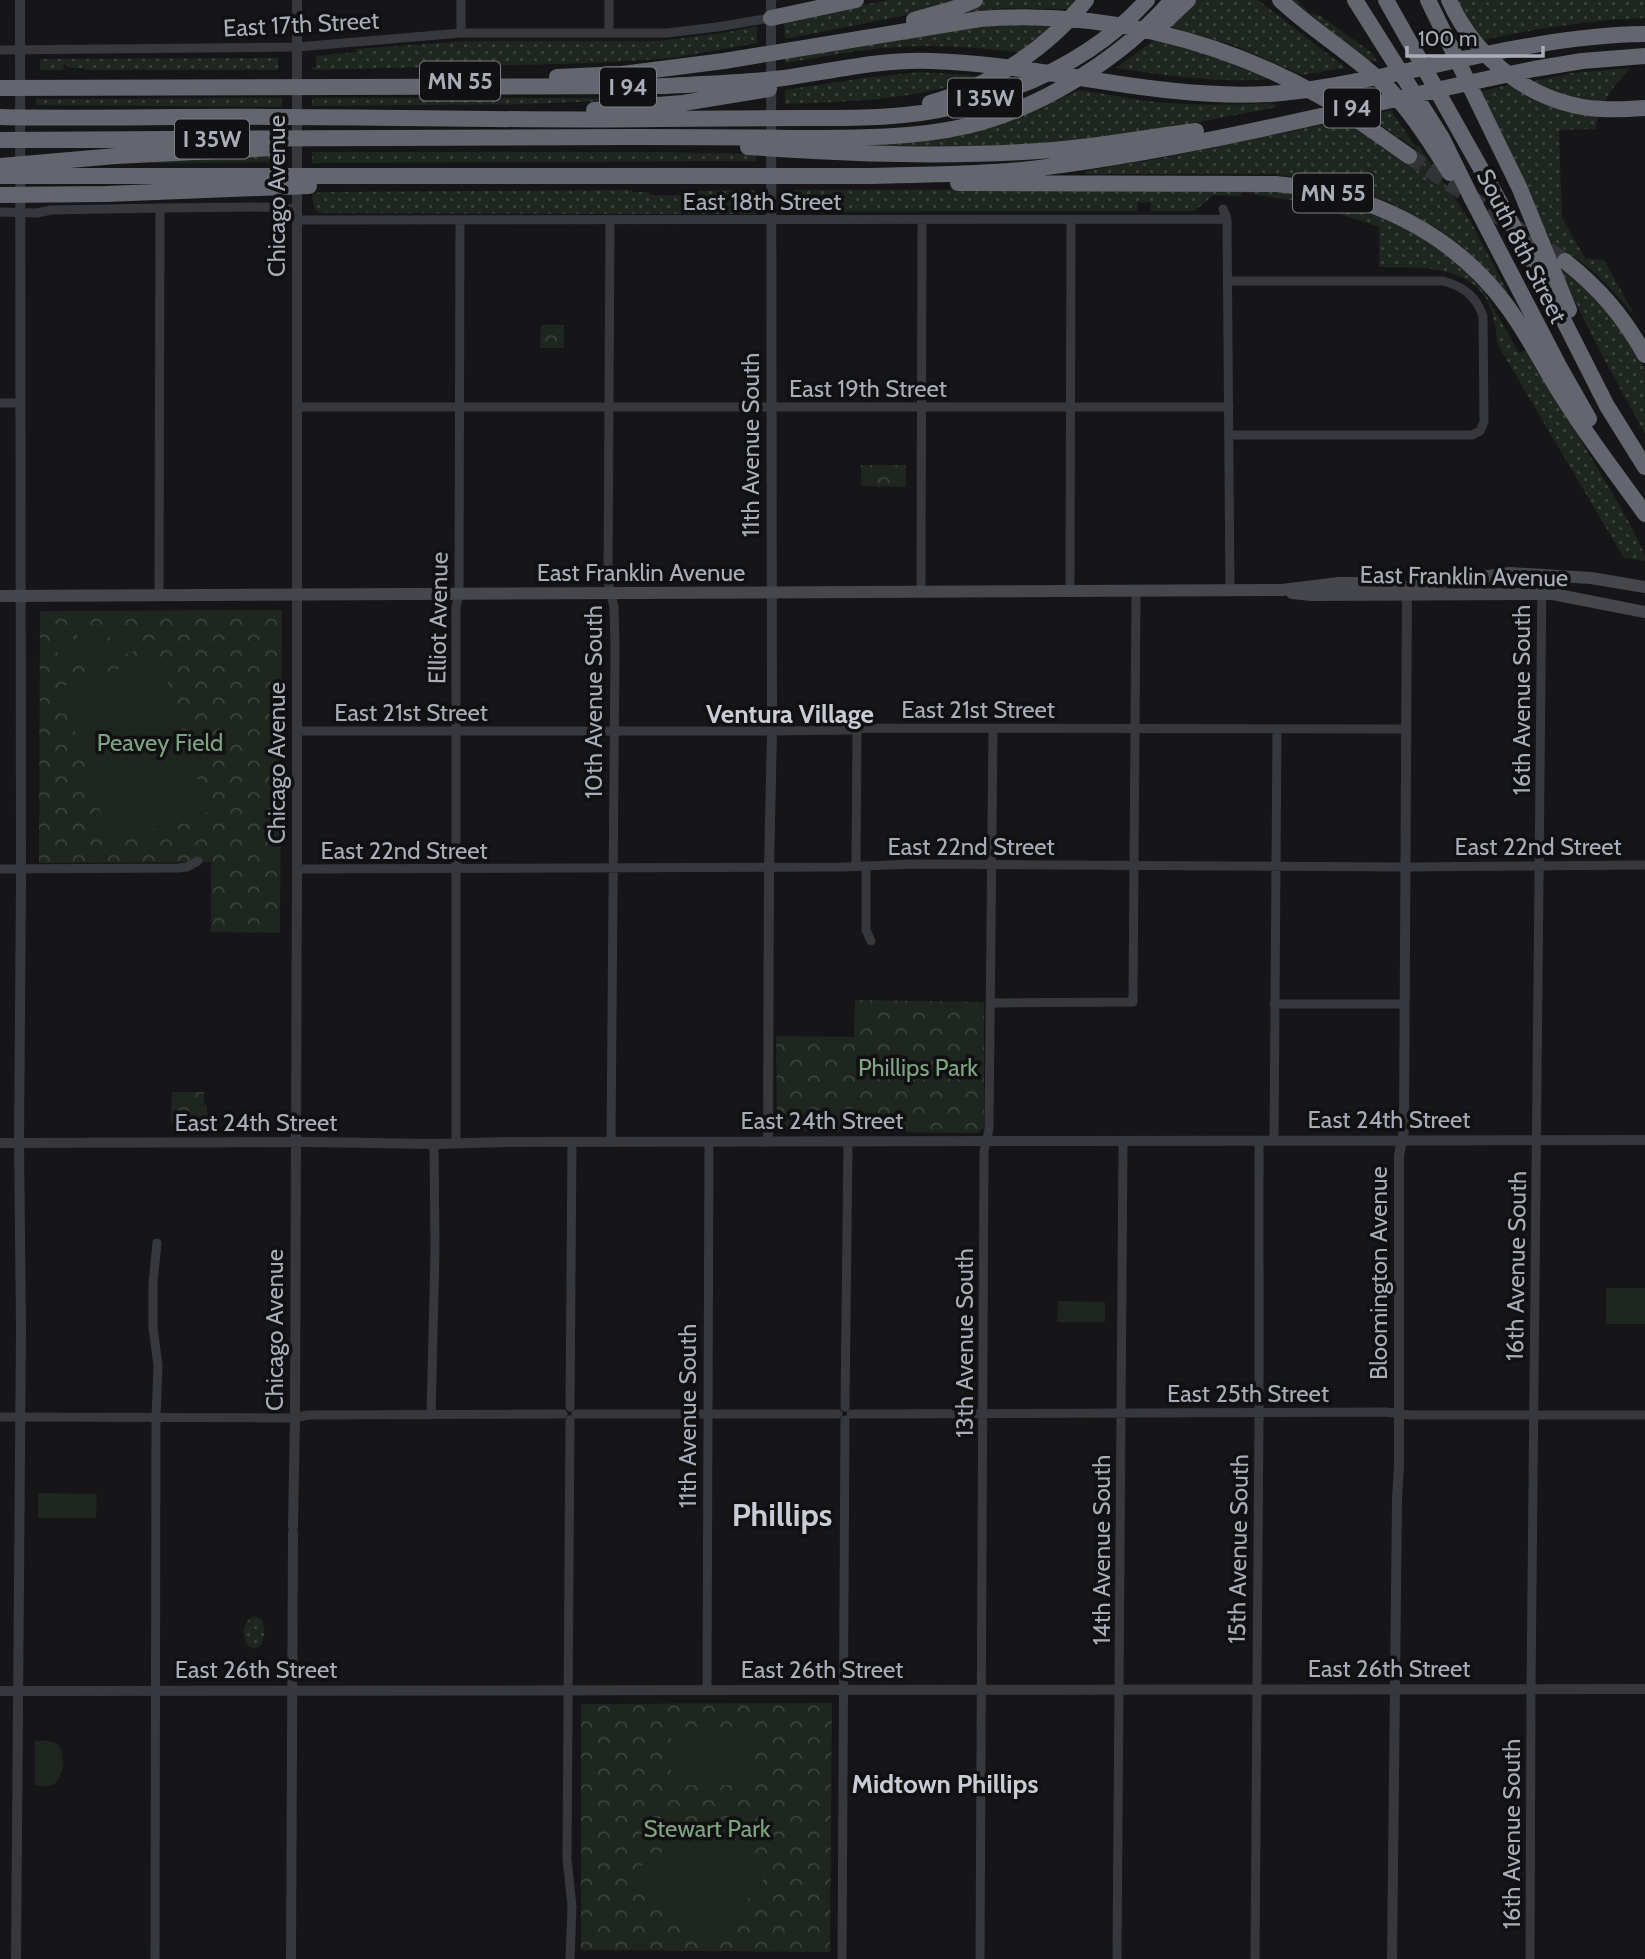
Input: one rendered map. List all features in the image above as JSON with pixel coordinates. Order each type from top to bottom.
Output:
[{"type":"highway","points":[[771,22],[856,0]]},
{"type":"highway","points":[[724,61],[922,18],[975,0]]},
{"type":"highway","points":[[794,118],[892,110],[958,94],[1033,52],[1060,30],[1086,0]]},
{"type":"highway","name":"I 35W","points":[[0,117],[400,117],[541,120],[845,118],[921,113],[998,94],[1057,71],[1112,33],[1147,0]]},
{"type":"highway","name":"I 35W","points":[[1,140],[849,138],[922,134],[986,121],[1070,83],[1098,65],[1152,21],[1172,0]]},
{"type":"highway","points":[[1028,104],[1072,86],[1136,47],[1188,0]]},
{"type":"highway","points":[[1266,0],[1279,10],[1297,16]]},
{"type":"highway","points":[[1280,0],[1367,69],[1405,107],[1489,233]]},
{"type":"highway","name":"South 8th Street","points":[[1355,0],[1442,138],[1560,369],[1645,514]]},
{"type":"highway","points":[[1386,0],[1539,272],[1607,406],[1645,467]]},
{"type":"highway","points":[[1398,0],[1478,161]]},
{"type":"highway","points":[[1428,0],[1520,189],[1607,406]]},
{"type":"highway","points":[[1449,0],[1471,36],[1486,54],[1512,78],[1534,91],[1579,106],[1601,109],[1645,108]]},
{"type":"highway","name":"MN 55","points":[[306,88],[598,75],[724,61],[970,20],[1036,17],[1119,25],[1189,41],[1236,57],[1309,90],[1409,156]]},
{"type":"highway","name":"I 94","points":[[0,85],[94,89],[690,85],[761,80],[918,61],[1012,66],[1153,89],[1238,94],[1304,91],[1572,38],[1645,34]]},
{"type":"highway","name":"I 94","points":[[0,176],[872,176],[1034,168],[1206,140],[1554,66],[1637,57]]},
{"type":"highway","points":[[400,117],[667,105],[873,68],[948,62]]},
{"type":"highway","points":[[701,137],[756,148],[867,154],[964,154],[1060,150],[1193,132],[1278,124]]},
{"type":"highway","points":[[0,166],[424,137]]},
{"type":"highway","name":"MN 55","points":[[872,176],[926,183],[1276,184],[1332,192],[1399,215],[1440,240],[1476,269],[1495,290],[1516,318],[1559,392],[1645,514]]},
{"type":"highway","points":[[0,195],[106,194],[529,177]]},
{"type":"highway","points":[[1566,261],[1610,302],[1645,355]]},
{"type":"main road","name":"East Franklin Avenue","points":[[1407,591],[1494,574],[1591,578],[1645,587]]},
{"type":"main road","name":"East Franklin Avenue","points":[[0,596],[1136,590],[1282,590],[1311,596],[1407,591],[1565,595],[1645,612]]},
{"type":"street","points":[[16,1959],[21,1328],[20,0]]},
{"type":"street","name":"Chicago Avenue","points":[[291,1959],[298,595],[298,0]]},
{"type":"street","points":[[461,0],[461,33]]},
{"type":"street","points":[[609,0],[609,33]]},
{"type":"street","name":"11th Avenue South","points":[[768,1142],[772,731],[771,0]]},
{"type":"street","name":"East 17th Street","points":[[0,50],[19,54],[297,52],[461,33],[667,33],[771,22]]},
{"type":"street","name":"East 18th Street","points":[[0,212],[19,208],[269,207],[460,220],[1227,219]]},
{"type":"street","points":[[159,596],[160,208]]},
{"type":"street","points":[[1223,209],[1227,219],[1230,590]]},
{"type":"street","name":"Elliot Avenue","points":[[456,1143],[456,607],[459,594],[460,220]]},
{"type":"street","name":"10th Avenue South","points":[[610,220],[608,573],[612,593],[614,647],[611,1142]]},
{"type":"street","points":[[921,592],[922,220]]},
{"type":"street","points":[[1069,591],[1071,220]]},
{"type":"street","points":[[1228,281],[1434,281],[1454,284],[1464,289],[1472,296],[1483,316],[1484,422],[1480,431],[1472,435],[1229,435]]},
{"type":"street","points":[[0,403],[20,403]]},
{"type":"street","name":"East 19th Street","points":[[297,407],[1229,407]]},
{"type":"street","name":"16th Avenue South","points":[[1530,1959],[1542,574]]},
{"type":"street","points":[[990,1003],[1133,1002],[1136,590]]},
{"type":"street","name":"Bloomington Avenue","points":[[1392,1959],[1399,1413],[1398,1181],[1399,1151],[1404,1130],[1407,591]]},
{"type":"street","points":[[857,728],[861,866],[866,930],[871,941]]},
{"type":"street","name":"13th Avenue South","points":[[980,1959],[984,1150],[989,1129],[993,729]]},
{"type":"street","name":"East 21st Street","points":[[297,731],[1407,729]]},
{"type":"street","points":[[1274,1140],[1276,730]]},
{"type":"street","points":[[0,869],[177,868],[187,867],[198,861]]},
{"type":"street","name":"East 22nd Street","points":[[297,869],[842,867],[913,863],[1406,867],[1645,865]]},
{"type":"street","points":[[1274,1004],[1404,1004]]},
{"type":"street","name":"15th Avenue South","points":[[1255,1959],[1259,1140]]},
{"type":"street","name":"East 24th Street","points":[[0,1143],[1645,1140]]},
{"type":"street","name":"14th Avenue South","points":[[1117,1959],[1123,1141]]},
{"type":"street","points":[[570,1959],[572,1906],[567,1859],[572,1142]]},
{"type":"street","name":"11th Avenue South","points":[[707,1690],[709,1142]]},
{"type":"street","points":[[842,1959],[848,1142]]},
{"type":"street","points":[[431,1415],[435,1251],[434,1144]]},
{"type":"street","points":[[155,1959],[158,1365],[153,1328],[153,1283],[157,1243]]},
{"type":"street","name":"East 25th Street","points":[[0,1417],[295,1418],[308,1415],[1259,1412],[1645,1415]]},
{"type":"street","name":"East 26th Street","points":[[0,1691],[1645,1689]]},
{"type":"green space","points":[[889,0],[965,0],[932,10],[785,39],[784,20]]},
{"type":"green space","points":[[983,0],[1076,0],[1068,9],[1007,8],[965,13],[963,9]]},
{"type":"green space","points":[[1194,0],[1258,0],[1346,68],[1302,75],[1233,45],[1167,26]]},
{"type":"green space","points":[[1288,0],[1297,0],[1309,13],[1321,16],[1372,53],[1377,61],[1369,62]]},
{"type":"green space","points":[[1454,0],[1645,0],[1645,18],[1561,26],[1479,41]]},
{"type":"green space","points":[[985,23],[1052,26],[1019,52],[914,46],[785,63],[785,54]]},
{"type":"green space","points":[[757,26],[757,43],[673,58],[595,63],[312,70],[312,67],[316,67],[316,56],[356,52],[356,49],[467,41],[660,41]]},
{"type":"green space","points":[[1154,40],[1213,56],[1271,79],[1212,79],[1116,68]]},
{"type":"green space","points":[[278,58],[278,70],[85,70],[64,64],[63,70],[40,70],[40,59]]},
{"type":"green space","points":[[1630,68],[1604,102],[1569,98],[1530,82],[1572,73]]},
{"type":"green space","points":[[920,72],[980,76],[933,91],[908,95],[785,104],[785,90]]},
{"type":"green space","points":[[1512,84],[1599,114],[1595,129],[1559,130],[1562,218],[1585,258],[1604,260],[1635,316],[1597,275],[1570,254],[1562,267],[1598,296],[1637,353],[1645,371],[1645,434],[1559,270],[1478,92]]},
{"type":"green space","points":[[1079,90],[1163,103],[1272,103],[1277,107],[1118,137],[972,149],[846,146],[1022,116]]},
{"type":"green space","points":[[659,96],[658,99],[524,104],[312,106],[312,98]]},
{"type":"green space","points":[[282,98],[282,107],[36,105],[36,99]]},
{"type":"green space","points":[[1391,110],[1415,146],[1414,148],[1367,116]]},
{"type":"green space","points":[[1345,120],[1405,161],[1418,145],[1471,222],[1516,308],[1471,256],[1442,232],[1389,202],[1328,181],[1273,174],[1085,174],[1085,171]]},
{"type":"green space","points":[[312,152],[659,152],[756,154],[756,161],[312,163]]},
{"type":"green space","points":[[282,153],[282,162],[151,163],[155,160]]},
{"type":"green space","points":[[1263,189],[1340,200],[1412,229],[1465,270],[1485,293],[1519,353],[1528,349],[1630,524],[1645,555],[1645,561],[1624,558],[1498,345],[1490,307],[1479,290],[1455,274],[1440,270],[1379,267],[1379,227],[1307,203],[1242,192],[1241,196],[1213,195],[1195,211],[1151,211],[1151,203],[1138,202],[1137,211],[790,212],[784,203],[784,190]]},
{"type":"green space","points":[[632,190],[652,195],[687,195],[687,191],[756,190],[757,214],[319,213],[314,208],[312,193],[326,192]]},
{"type":"green space","points":[[541,325],[564,325],[564,348],[540,348]]},
{"type":"green space","points":[[861,465],[906,465],[906,487],[861,486]]},
{"type":"green space","name":"Peavey Field","points":[[282,610],[280,933],[211,932],[211,862],[39,863],[40,611]]},
{"type":"green space","points":[[94,624],[112,653],[94,664],[76,634]]},
{"type":"green space","points":[[127,626],[135,651],[116,657],[108,632]]},
{"type":"green space","points":[[68,630],[86,659],[67,670],[50,640]]},
{"type":"green space","points":[[159,656],[208,812],[110,842],[61,687]]},
{"type":"green space","name":"Phillips Park","points":[[855,1000],[984,1002],[984,1128],[978,1133],[779,1131],[776,1036],[854,1037]]},
{"type":"green space","points":[[172,1092],[204,1092],[204,1105],[207,1105],[210,1123],[171,1123]]},
{"type":"green space","points":[[1606,1288],[1645,1288],[1645,1324],[1606,1324]]},
{"type":"green space","points":[[1058,1301],[1105,1302],[1105,1322],[1057,1322]]},
{"type":"green space","points":[[38,1493],[97,1494],[96,1518],[38,1518]]},
{"type":"green space","points":[[254,1616],[261,1619],[265,1632],[261,1645],[254,1649],[247,1645],[244,1633],[245,1625]]},
{"type":"green space","name":"Stewart Park","points":[[832,1703],[830,1952],[581,1950],[581,1704]]},
{"type":"green space","points":[[671,1727],[754,1727],[754,1785],[671,1785]]},
{"type":"green space","points":[[35,1741],[52,1742],[60,1748],[63,1760],[61,1772],[52,1785],[35,1785]]},
{"type":"green space","points":[[704,1841],[740,1851],[769,1872],[737,1913],[703,1944],[669,1912],[637,1870],[668,1850]]},
{"type":"tunnel","points":[[1409,156],[1565,261]]},
{"type":"district","name":"Ventura Village","points":[[790,714]]},
{"type":"district","name":"Phillips","points":[[782,1514]]},
{"type":"district","name":"Midtown Phillips","points":[[945,1784]]}]
